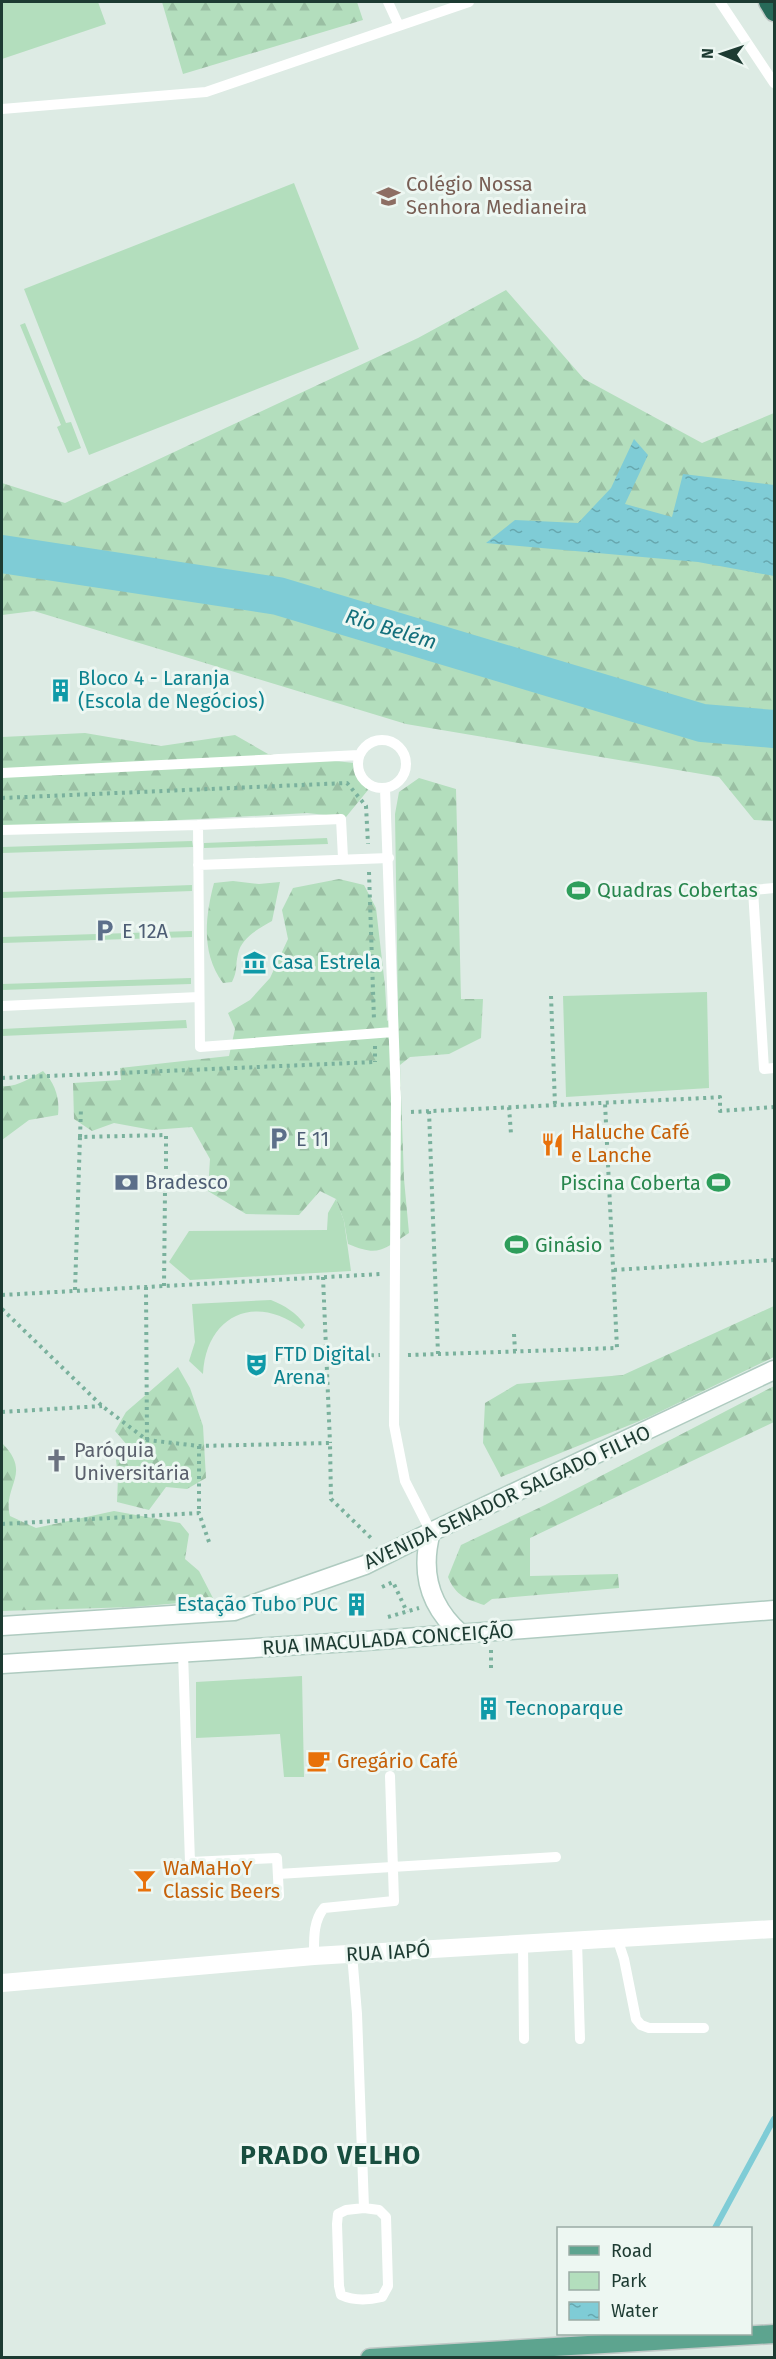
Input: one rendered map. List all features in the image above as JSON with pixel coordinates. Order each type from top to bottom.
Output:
[{"type":"highway","points":[[766,2],[774,13]]},
{"type":"main road","name":"AVENIDA SENADOR SALGADO FILHO","points":[[2,1626],[234,1611],[365,1565],[774,1370]]},
{"type":"main road","points":[[431,1532],[425,1561],[426,1576],[435,1603],[450,1625],[460,1634]]},
{"type":"main road","name":"RUA IMACULADA CONCEIÇÃO","points":[[2,1664],[460,1634],[774,1610]]},
{"type":"main road","name":"RUA IAPÓ","points":[[2,1983],[314,1956],[774,1929]]},
{"type":"main road","points":[[370,2358],[774,2334]]},
{"type":"lane","points":[[388,2],[399,26]]},
{"type":"lane","points":[[2,109],[206,92],[469,2]]},
{"type":"lane","points":[[720,2],[774,83]]},
{"type":"lane","points":[[382,739],[397,744],[401,749],[405,755],[406,770],[399,782],[385,788],[373,786],[363,779],[358,767],[359,755],[369,743],[382,739]]},
{"type":"lane","points":[[2,772],[359,755]]},
{"type":"lane","points":[[385,788],[395,1113],[394,1425],[405,1481],[431,1532]]},
{"type":"lane","points":[[2,830],[341,819],[343,858]]},
{"type":"lane","points":[[198,825],[200,1047],[393,1032]]},
{"type":"lane","points":[[198,865],[388,858]]},
{"type":"lane","points":[[774,888],[753,890],[764,1069],[774,1068]]},
{"type":"lane","points":[[2,1006],[199,997]]},
{"type":"lane","points":[[177,1180],[196,1180]]},
{"type":"lane","points":[[183,1653],[190,1862],[277,1858],[279,1896]]},
{"type":"lane","points":[[314,1956],[318,1914],[324,1908],[394,1901],[390,1776]]},
{"type":"lane","points":[[278,1874],[556,1857]]},
{"type":"lane","points":[[617,1938],[624,1959],[636,2019],[641,2025],[649,2028],[704,2028]]},
{"type":"lane","points":[[577,1941],[580,2039]]},
{"type":"lane","points":[[524,1944],[524,2039]]},
{"type":"lane","points":[[352,1954],[357,2014],[364,2208]]},
{"type":"lane","points":[[364,2208],[379,2210],[386,2217],[388,2286],[382,2297],[371,2300],[341,2295],[339,2286],[338,2214],[346,2210],[364,2208]]},
{"type":"path","points":[[551,996],[555,1105]]},
{"type":"path","points":[[2,1078],[394,1061]]},
{"type":"path","points":[[395,1113],[720,1097],[720,1111],[774,1107]]},
{"type":"path","points":[[326,1357],[617,1348],[605,1103]]},
{"type":"path","points":[[509,1107],[511,1134]]},
{"type":"path","points":[[75,1290],[81,1108]]},
{"type":"path","points":[[429,1112],[438,1354]]},
{"type":"path","points":[[80,1137],[166,1135],[164,1286]]},
{"type":"path","points":[[434,1244],[442,1245]]},
{"type":"path","points":[[613,1270],[774,1260]]},
{"type":"path","points":[[2,1295],[395,1273]]},
{"type":"path","points":[[323,1277],[331,1499],[371,1538]]},
{"type":"path","points":[[146,1287],[147,1440]]},
{"type":"path","points":[[2,1309],[102,1406],[147,1440],[199,1446],[330,1443]]},
{"type":"path","points":[[514,1334],[515,1352]]},
{"type":"path","points":[[2,1412],[102,1406]]},
{"type":"path","points":[[199,1446],[199,1512],[209,1542]]},
{"type":"path","points":[[2,1524],[199,1512]]},
{"type":"path","points":[[382,1587],[393,1582],[407,1612]]},
{"type":"path","points":[[388,1617],[435,1603]]},
{"type":"green space","points":[[2,2],[98,2],[106,24],[2,59]]},
{"type":"green space","points":[[162,2],[357,2],[363,20],[183,74]]},
{"type":"green space","points":[[294,183],[359,349],[89,455],[24,289]]},
{"type":"green space","points":[[506,290],[584,379],[702,443],[774,413],[774,821],[754,820],[719,777],[406,724],[34,611],[2,615],[2,483],[65,503],[418,338]]},
{"type":"green space","points":[[25,323],[66,423],[71,422],[81,448],[68,453],[57,427],[61,425],[20,325]]},
{"type":"green space","points":[[85,733],[161,746],[235,735],[268,754],[354,763],[368,790],[346,817],[307,813],[108,824],[2,826],[2,737]]},
{"type":"green space","points":[[419,778],[456,789],[461,999],[483,999],[481,1038],[449,1054],[410,1057],[400,1065],[404,1179],[409,1233],[380,1250],[367,1250],[348,1244],[344,1221],[336,1199],[320,1191],[299,1215],[246,1214],[208,1191],[210,1159],[192,1127],[152,1130],[114,1123],[92,1131],[74,1119],[73,1083],[121,1080],[120,1068],[229,1056],[235,1029],[228,1013],[250,1000],[270,978],[288,939],[282,910],[293,888],[339,879],[364,885],[376,908],[387,1021],[398,1014],[395,814],[399,792]]},
{"type":"green space","points":[[327,838],[328,844],[204,848],[204,843]]},
{"type":"green space","points":[[192,841],[193,847],[2,853],[2,847]]},
{"type":"green space","points":[[233,881],[259,884],[280,882],[272,921],[251,934],[243,943],[238,954],[232,982],[223,983],[211,960],[207,922],[214,883]]},
{"type":"green space","points":[[192,885],[192,891],[2,898],[2,892]]},
{"type":"green space","points":[[192,931],[192,937],[2,943],[2,937]]},
{"type":"green space","points":[[191,978],[191,984],[2,990],[2,984]]},
{"type":"green space","points":[[707,992],[709,1088],[566,1097],[563,996]]},
{"type":"green space","points":[[186,1020],[187,1028],[2,1036],[2,1029]]},
{"type":"green space","points":[[43,1071],[56,1091],[58,1115],[29,1120],[2,1140],[2,1086],[18,1084]]},
{"type":"green space","points":[[336,1199],[344,1221],[351,1271],[190,1280],[169,1262],[189,1231],[327,1230],[328,1213]]},
{"type":"green space","points":[[271,1300],[298,1316],[305,1325],[302,1329],[285,1318],[268,1313],[251,1312],[236,1316],[224,1324],[213,1337],[206,1354],[203,1374],[189,1361],[195,1342],[192,1304]]},
{"type":"green space","points":[[774,1306],[774,1357],[647,1418],[501,1477],[483,1443],[485,1403],[517,1384],[623,1375]]},
{"type":"green space","points":[[178,1367],[190,1388],[203,1426],[206,1478],[187,1489],[166,1487],[149,1510],[117,1502],[116,1460],[128,1446],[115,1431],[126,1412]]},
{"type":"green space","points":[[774,1386],[774,1422],[530,1538],[530,1576],[618,1574],[619,1588],[492,1599],[484,1605],[462,1596],[454,1589],[448,1577],[461,1545],[545,1505]]},
{"type":"green space","points":[[2,1443],[11,1454],[16,1472],[10,1496],[10,1516],[36,1528],[114,1511],[180,1523],[189,1534],[185,1559],[199,1571],[214,1600],[134,1607],[2,1611]]},
{"type":"green space","points":[[302,1676],[304,1777],[284,1777],[280,1734],[196,1738],[196,1682]]},
{"type":"water","points":[[634,439],[648,455],[625,504],[672,517],[683,474],[774,485],[774,576],[698,562],[486,543],[515,520],[578,523],[611,488]]},
{"type":"waterway","name":"Rio Belém","points":[[2,554],[278,596],[702,723],[774,729]]},
{"type":"waterway","points":[[716,2227],[774,2119]]},
{"type":"place","name":"Colégio Nossa Senhora Medianeira","points":[[388,196]]},
{"type":"place","name":"Bloco 4 - Laranja (Escola de Negócios)","points":[[60,690]]},
{"type":"place","name":"Quadras Cobertas","points":[[579,890]]},
{"type":"place","name":"E 12A","points":[[104,931]]},
{"type":"place","name":"Casa Estrela","points":[[254,962]]},
{"type":"place","name":"E 11","points":[[278,1139]]},
{"type":"place","name":"Haluche Café e Lanche","points":[[553,1144]]},
{"type":"place","name":"Bradesco","points":[[127,1182]]},
{"type":"place","name":"Piscina Coberta","points":[[719,1183]]},
{"type":"place","name":"Ginásio","points":[[517,1245]]},
{"type":"place","name":"FTD Digital Arena","points":[[256,1365]]},
{"type":"place","name":"Paróquia Universitária","points":[[56,1461]]},
{"type":"place","name":"Estação Tubo PUC","points":[[356,1604]]},
{"type":"place","name":"Tecnoparque","points":[[488,1708]]},
{"type":"place","name":"Gregário Café","points":[[319,1761]]},
{"type":"place","name":"WaMaHoY Classic Beers","points":[[145,1880]]},
{"type":"district","name":"PRADO VELHO","points":[[331,2155]]}]
